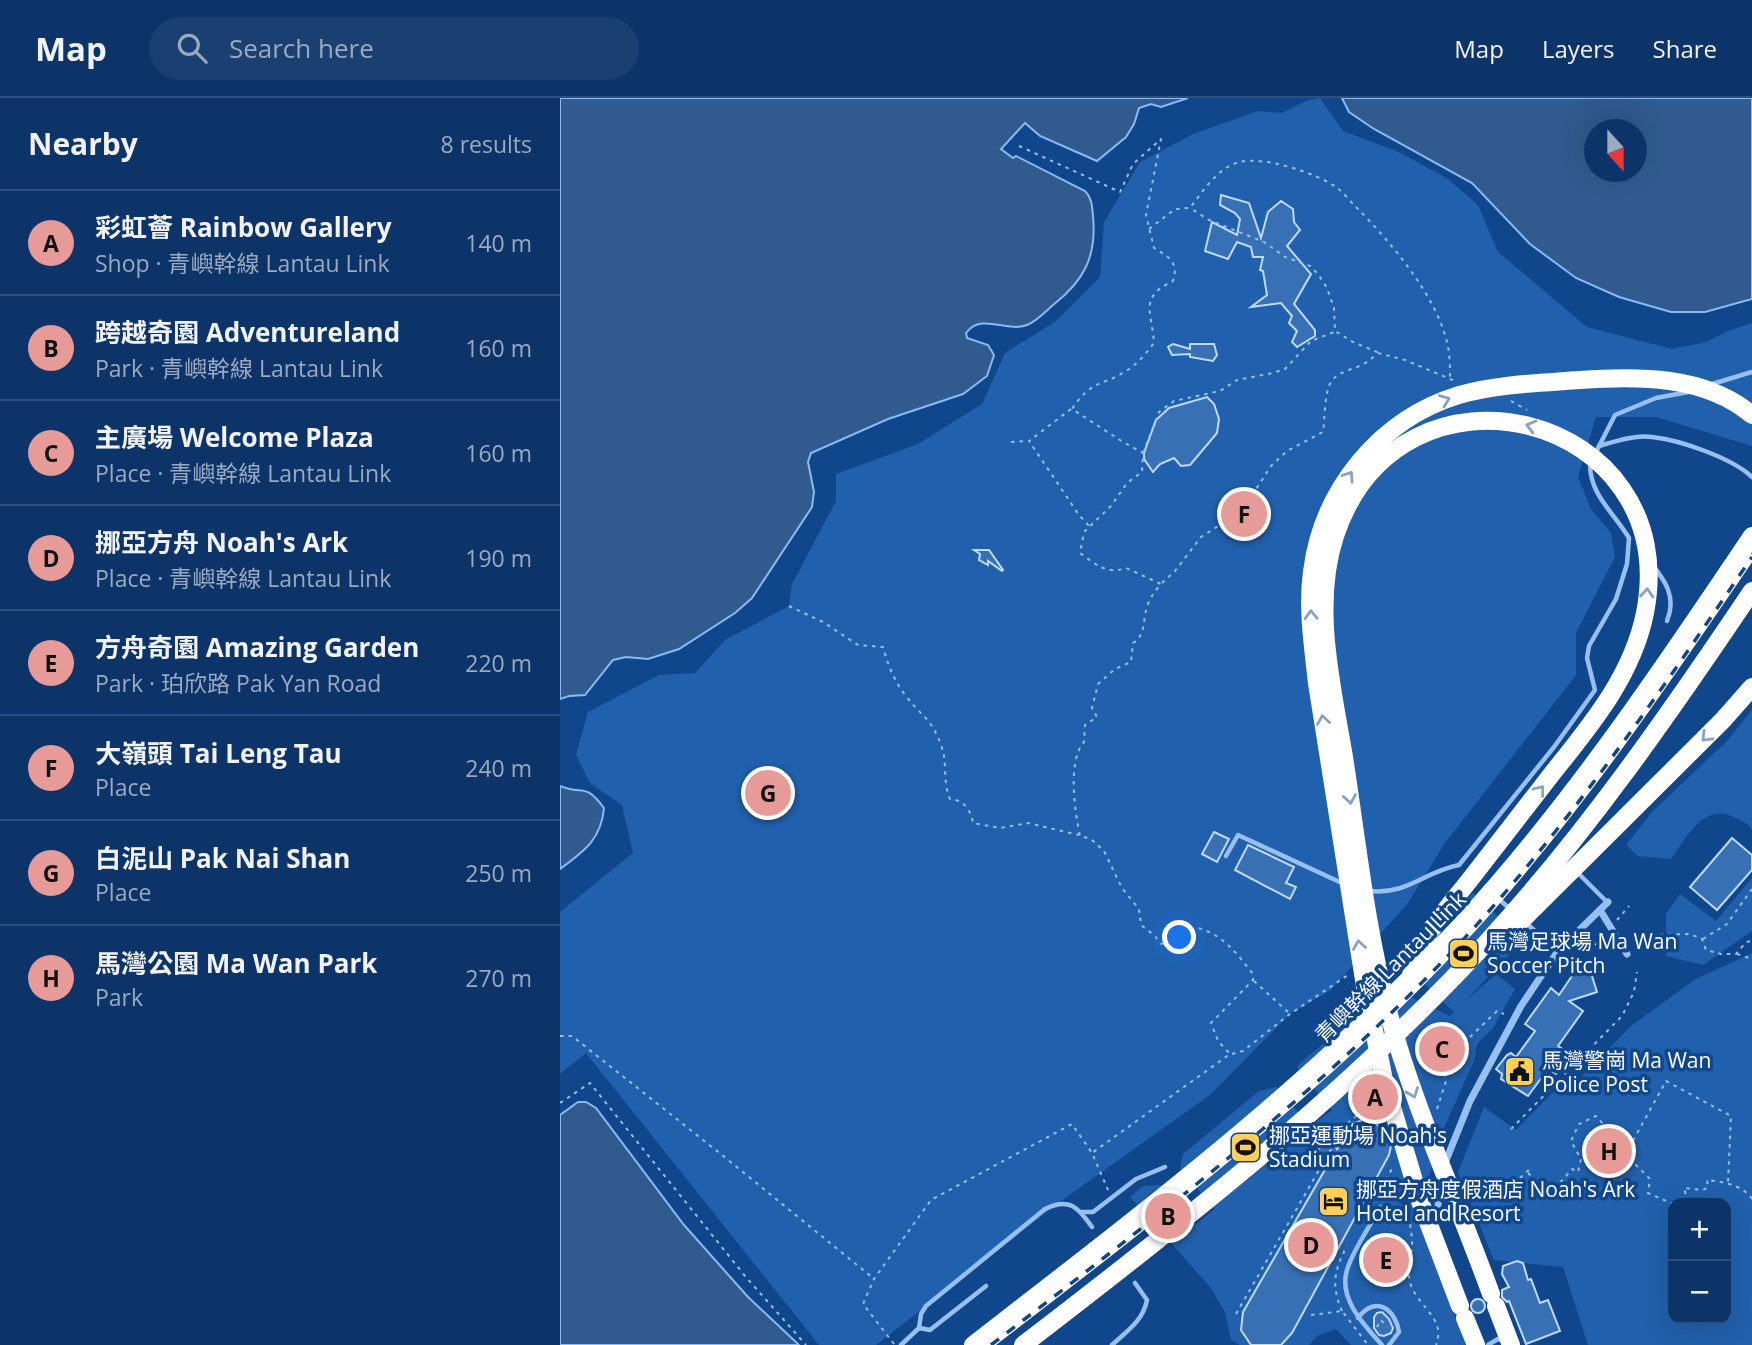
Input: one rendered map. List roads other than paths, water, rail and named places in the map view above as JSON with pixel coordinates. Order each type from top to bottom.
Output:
[{"type":"highway","points":[[1482,1344],[1463,1312],[1420,1201],[1384,1080],[1366,986],[1310,590],[1314,556],[1323,524],[1336,494],[1358,463],[1392,441],[1413,415],[1461,395],[1514,385],[1608,378],[1671,381],[1702,388],[1728,399],[1752,415]]},
{"type":"highway","points":[[1392,441],[1485,419],[1518,422],[1560,436],[1610,474],[1623,494],[1640,528],[1648,575],[1645,613],[1637,640],[1615,688],[1593,722],[1419,948],[1410,979]]},
{"type":"highway","name":"青嶼幹線 Lantau Link","points":[[975,1345],[1193,1173],[1300,1084],[1410,979],[1488,894],[1560,808],[1684,638],[1752,536]]},
{"type":"highway","points":[[1021,1345],[1098,1287],[1281,1140],[1377,1054],[1432,1000],[1487,942],[1631,767],[1752,591]]},
{"type":"highway","points":[[1324,683],[1388,1011],[1408,1080],[1494,1300],[1507,1341]]},
{"type":"highway","points":[[1432,1000],[1472,968],[1548,896],[1723,720],[1752,687]]},
{"type":"street","name":"青嶼幹線 Lantau Link","points":[[975,1345],[1244,1136],[1330,1060],[1412,981],[1515,868],[1592,773],[1752,542]]},
{"type":"street","points":[[1021,1345],[1260,1154],[1365,1061],[1429,998],[1492,931],[1582,825],[1660,720],[1752,586]]},
{"type":"street","points":[[1446,1163],[1470,1101],[1521,1006],[1558,951],[1608,902]]},
{"type":"street","points":[[1600,910],[1627,954]]},
{"type":"street","points":[[1437,1216],[1440,1185]]},
{"type":"lane","points":[[1667,621],[1671,602],[1670,589],[1603,503],[1590,473],[1590,465],[1615,415],[1656,398],[1684,393],[1752,372]]},
{"type":"lane","points":[[1598,446],[1620,439],[1650,436],[1677,442],[1742,468],[1752,477]]},
{"type":"lane","points":[[1226,856],[1238,835],[1336,881],[1361,890],[1386,893],[1406,888],[1448,867],[1459,865],[1554,747],[1595,690],[1587,658],[1589,646],[1616,599],[1626,564],[1629,538]]},
{"type":"lane","points":[[1459,865],[1476,880]]},
{"type":"lane","points":[[1573,868],[1608,902]]},
{"type":"lane","points":[[1486,888],[1558,951]]},
{"type":"lane","points":[[1081,1212],[1093,1212],[1136,1179],[1165,1167]]},
{"type":"lane","points":[[901,1345],[919,1328],[921,1314],[926,1306],[1045,1209],[1058,1202],[1067,1203],[1081,1212],[1092,1227]]},
{"type":"lane","points":[[1380,1207],[1346,1270],[1346,1285],[1358,1318],[1382,1345]]},
{"type":"lane","points":[[1112,1345],[1145,1311],[1147,1300],[1135,1283]]},
{"type":"lane","points":[[919,1328],[930,1330],[986,1286]]},
{"type":"lane","points":[[1358,1318],[1363,1311],[1376,1307],[1387,1308],[1397,1317],[1399,1332],[1389,1345]]},
{"type":"lane","points":[[1482,1344],[1507,1341]]},
{"type":"railway","points":[[991,1345],[1180,1198],[1241,1147],[1361,1042],[1418,987],[1473,929],[1549,840],[1653,700],[1752,557]]},
{"type":"place","name":"大嶺頭 Tai Leng Tau","points":[[1244,514]]},
{"type":"place","name":"白泥山 Pak Nai Shan","points":[[768,793]]},
{"type":"place","name":"馬灣足球場 Ma Wan Soccer Pitch","points":[[1464,953]]},
{"type":"place","name":"主廣場 Welcome Plaza","points":[[1442,1049]]},
{"type":"place","name":"馬灣警崗 Ma Wan Police Post","points":[[1519,1072]]},
{"type":"place","name":"彩虹薈 Rainbow Gallery","points":[[1375,1097]]},
{"type":"place","name":"挪亞運動場 Noah's Stadium","points":[[1246,1147]]},
{"type":"place","name":"馬灣公園 Ma Wan Park","points":[[1609,1151]]},
{"type":"place","name":"挪亞方舟度假酒店 Noah's Ark Hotel and Resort","points":[[1333,1201]]},
{"type":"place","name":"跨越奇園 Adventureland","points":[[1168,1216]]},
{"type":"place","name":"挪亞方舟 Noah's Ark","points":[[1311,1245]]},
{"type":"place","name":"方舟奇園 Amazing Garden","points":[[1386,1260]]}]
